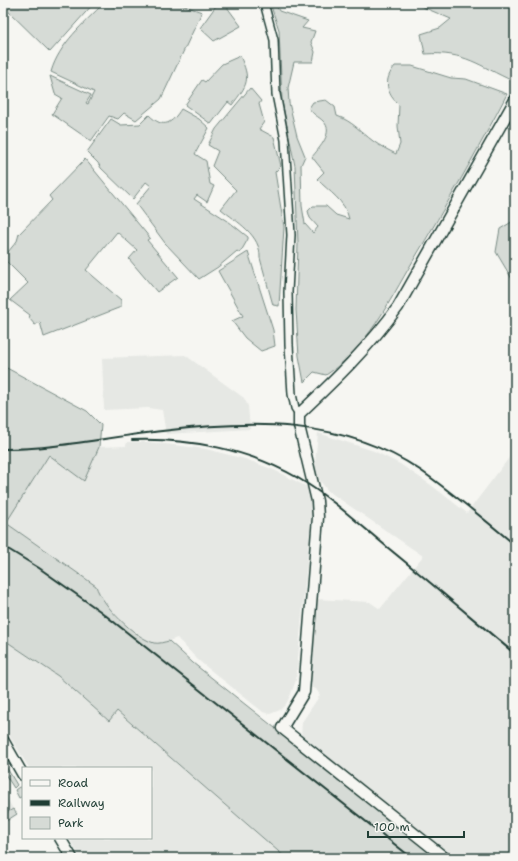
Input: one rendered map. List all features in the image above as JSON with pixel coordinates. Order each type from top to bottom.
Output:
[{"type":"street","points":[[264,3],[274,40],[276,94],[285,140],[292,235],[288,292],[292,394],[295,408],[299,414],[299,426],[318,501],[304,692],[282,728],[445,858]]},
{"type":"street","points":[[299,414],[353,362],[374,339],[398,307],[515,100]]},
{"type":"street","points":[[3,740],[22,773]]},
{"type":"street","points":[[61,839],[72,858]]},
{"type":"shaded area","points":[[185,355],[244,398],[248,406],[250,429],[166,434],[162,410],[148,408],[104,410],[102,358]]},
{"type":"shaded area","points":[[318,433],[374,451],[400,464],[431,485],[467,513],[515,450],[515,858],[455,858],[301,737],[302,722],[320,695],[316,689],[309,687],[315,599],[370,602],[380,609],[423,556],[328,491],[314,473]]},
{"type":"shaded area","points":[[127,442],[149,442],[206,449],[245,459],[274,470],[309,488],[312,499],[311,520],[296,680],[286,704],[280,710],[270,714],[263,712],[198,660],[177,638],[160,644],[148,641],[125,624],[107,606],[99,595],[96,586],[6,523],[49,455],[84,480],[99,447],[126,446]]},
{"type":"shaded area","points":[[3,639],[58,676],[109,721],[117,711],[286,858],[81,858],[70,839],[152,839],[152,767],[28,767],[3,725]]},
{"type":"shaded area","points":[[3,791],[13,809],[3,815]]},
{"type":"green space","points":[[3,3],[94,3],[50,52],[3,6]]},
{"type":"green space","points":[[104,3],[114,7],[115,3],[176,3],[202,12],[161,99],[136,120],[124,113],[118,119],[109,116],[91,141],[52,114],[62,98],[55,94],[50,76],[91,95],[86,103],[88,104],[94,92],[51,72],[66,43]]},
{"type":"green space","points":[[218,3],[224,3],[241,26],[214,41],[200,28]]},
{"type":"green space","points":[[270,3],[275,3],[279,11],[308,21],[302,28],[315,31],[311,42],[315,52],[313,62],[294,62],[288,88],[289,103],[297,136],[305,156],[301,165],[302,206],[305,224],[313,233],[318,227],[310,218],[308,211],[313,206],[326,206],[336,215],[349,219],[347,212],[340,201],[317,179],[324,172],[312,157],[325,140],[327,130],[323,121],[309,108],[313,102],[326,100],[335,107],[337,116],[352,124],[376,143],[396,154],[400,144],[398,126],[399,105],[391,96],[388,86],[389,76],[395,66],[412,66],[451,78],[466,79],[507,94],[450,199],[376,323],[354,351],[341,364],[326,375],[314,372],[304,382],[299,356],[296,310],[298,244],[295,166],[282,101],[279,30]]},
{"type":"green space","points":[[433,3],[515,3],[515,80],[513,81],[461,57],[425,54],[421,34],[440,28],[451,19],[418,5]]},
{"type":"green space","points":[[240,56],[247,77],[242,92],[232,105],[228,102],[211,124],[185,105],[202,80],[205,82],[222,64]]},
{"type":"green space","points":[[250,88],[261,101],[259,104],[264,122],[259,129],[274,137],[281,166],[275,172],[284,227],[279,306],[273,305],[257,242],[241,224],[221,209],[236,190],[212,166],[218,151],[208,145],[216,129]]},
{"type":"green space","points":[[181,109],[199,119],[209,128],[195,154],[206,161],[210,184],[214,186],[207,202],[197,195],[194,199],[228,221],[248,237],[240,253],[237,251],[218,267],[199,279],[165,243],[136,204],[151,186],[146,182],[133,199],[87,152],[111,119],[121,125],[140,124],[149,115],[154,120],[167,123],[174,118]]},
{"type":"green space","points":[[85,159],[150,238],[147,240],[178,277],[157,292],[129,259],[137,250],[117,232],[86,270],[121,300],[121,307],[44,337],[40,322],[35,325],[29,318],[30,315],[10,300],[28,283],[3,258],[17,241],[19,234],[52,200],[49,196]]},
{"type":"green space","points":[[515,220],[515,284],[496,252],[500,229]]},
{"type":"green space","points":[[248,252],[273,330],[275,346],[261,351],[245,338],[232,321],[243,316],[218,271]]},
{"type":"green space","points":[[3,366],[87,411],[101,425],[99,447],[84,481],[49,455],[6,523],[96,586],[99,594],[112,611],[137,634],[154,643],[169,641],[193,663],[439,858],[286,858],[117,711],[109,721],[58,676],[3,639]]},
{"type":"green space","points":[[5,765],[17,785],[14,788],[3,771],[3,766]]},
{"type":"green space","points":[[19,787],[22,788],[22,796],[19,798],[15,790]]},
{"type":"green space","points":[[13,809],[17,814],[3,823],[3,815]]},
{"type":"railway","points":[[3,449],[43,447],[142,433],[229,425],[296,427],[328,432],[360,440],[390,453],[420,470],[515,545]]},
{"type":"railway","points":[[132,440],[175,441],[218,447],[259,460],[298,478],[310,485],[344,511],[515,654]]},
{"type":"railway","points":[[3,546],[39,568],[100,611],[412,858]]}]
